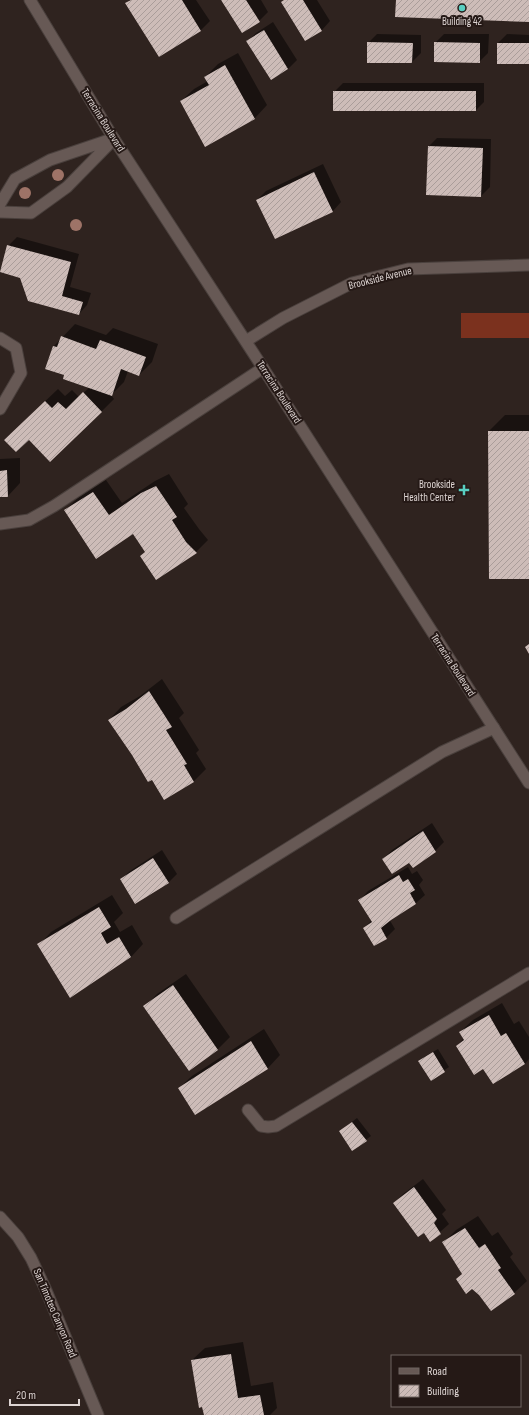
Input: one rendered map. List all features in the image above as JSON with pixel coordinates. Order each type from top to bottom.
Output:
[{"type":"main road","name":"Terracina Boulevard","points":[[30,0],[114,139],[246,341],[529,783]]},
{"type":"main road","points":[[0,204],[15,178],[50,160],[114,139]]},
{"type":"main road","points":[[0,212],[31,213],[67,187],[114,139]]},
{"type":"main road","name":"Brookside Avenue","points":[[246,341],[283,318],[352,283],[408,269],[529,266]]},
{"type":"main road","points":[[0,338],[16,348],[22,373],[0,409]]},
{"type":"main road","points":[[0,524],[30,520],[54,506],[263,368]]},
{"type":"main road","points":[[176,918],[442,752],[494,728]]},
{"type":"main road","points":[[248,1110],[261,1126],[276,1126],[529,973]]},
{"type":"main road","name":"San Timoteo Canyon Road","points":[[0,1217],[18,1237],[31,1258],[98,1415]]},
{"type":"shaded area","points":[[461,313],[529,313],[529,338],[461,338]]},
{"type":"building","points":[[131,0],[182,0],[201,31],[159,57],[125,3]]},
{"type":"building","points":[[221,0],[246,0],[260,22],[242,33]]},
{"type":"building","points":[[284,0],[303,0],[322,31],[305,41],[281,2]]},
{"type":"building","name":"Building 42","points":[[396,0],[529,0],[529,22],[395,17]]},
{"type":"building","points":[[264,30],[288,69],[271,80],[246,41]]},
{"type":"building","points":[[367,42],[413,43],[412,63],[367,63]]},
{"type":"building","points":[[434,42],[480,43],[480,63],[434,62]]},
{"type":"building","points":[[497,43],[529,43],[529,64],[497,64]]},
{"type":"building","points":[[225,65],[255,119],[205,147],[180,101],[209,85],[204,77]]},
{"type":"building","points":[[333,91],[476,91],[476,111],[333,111]]},
{"type":"building","points":[[428,146],[483,148],[481,197],[426,195]]},
{"type":"building","points":[[314,172],[333,212],[275,239],[256,200]]},
{"type":"building","points":[[7,245],[71,262],[62,296],[83,302],[79,315],[28,301],[20,278],[0,272]]},
{"type":"building","points":[[61,336],[96,349],[100,340],[146,357],[139,376],[121,369],[112,396],[63,379],[64,375],[45,369],[53,346],[57,347]]},
{"type":"building","points":[[83,392],[102,412],[50,462],[29,440],[16,452],[4,440],[45,401],[52,408],[58,402],[66,409]]},
{"type":"building","points":[[488,431],[529,431],[529,579],[489,579]]},
{"type":"building","points":[[7,470],[8,497],[0,497],[0,471]]},
{"type":"building","points":[[156,486],[177,517],[172,520],[186,542],[197,553],[156,580],[140,556],[145,552],[133,534],[96,559],[64,510],[93,492],[109,515],[141,493]]},
{"type":"building","points":[[529,644],[529,654],[525,647]]},
{"type":"building","points":[[149,691],[172,727],[166,730],[187,764],[184,765],[194,782],[164,800],[152,780],[148,782],[108,720],[126,709]]},
{"type":"building","points":[[423,831],[436,852],[413,868],[409,863],[392,874],[382,859]]},
{"type":"building","points":[[153,858],[169,883],[135,904],[120,879]]},
{"type":"building","points":[[399,875],[403,882],[408,879],[415,890],[410,893],[416,904],[381,928],[387,939],[374,946],[363,928],[372,922],[358,900]]},
{"type":"building","points":[[99,907],[111,927],[101,933],[107,944],[119,937],[131,957],[70,998],[37,944]]},
{"type":"building","points":[[173,985],[218,1050],[189,1071],[143,1006]]},
{"type":"building","points":[[489,1015],[501,1036],[506,1033],[525,1064],[493,1084],[483,1069],[474,1075],[456,1046],[464,1040],[459,1032]]},
{"type":"building","points":[[251,1041],[268,1069],[195,1115],[178,1088]]},
{"type":"building","points":[[433,1052],[445,1072],[431,1081],[418,1061]]},
{"type":"building","points":[[352,1122],[367,1141],[352,1151],[339,1131]]},
{"type":"building","points":[[414,1187],[437,1219],[434,1223],[441,1234],[430,1242],[424,1233],[418,1237],[393,1203]]},
{"type":"building","points":[[465,1228],[479,1248],[485,1244],[501,1268],[498,1270],[515,1294],[491,1311],[479,1295],[472,1289],[466,1294],[456,1279],[462,1274],[442,1242]]},
{"type":"building","points":[[231,1354],[238,1398],[260,1395],[264,1415],[204,1415],[202,1407],[199,1408],[191,1360]]},
{"type":"place","name":"Building 42","points":[[462,8]]},
{"type":"place","name":"Brookside Health Center","points":[[464,490]]}]
